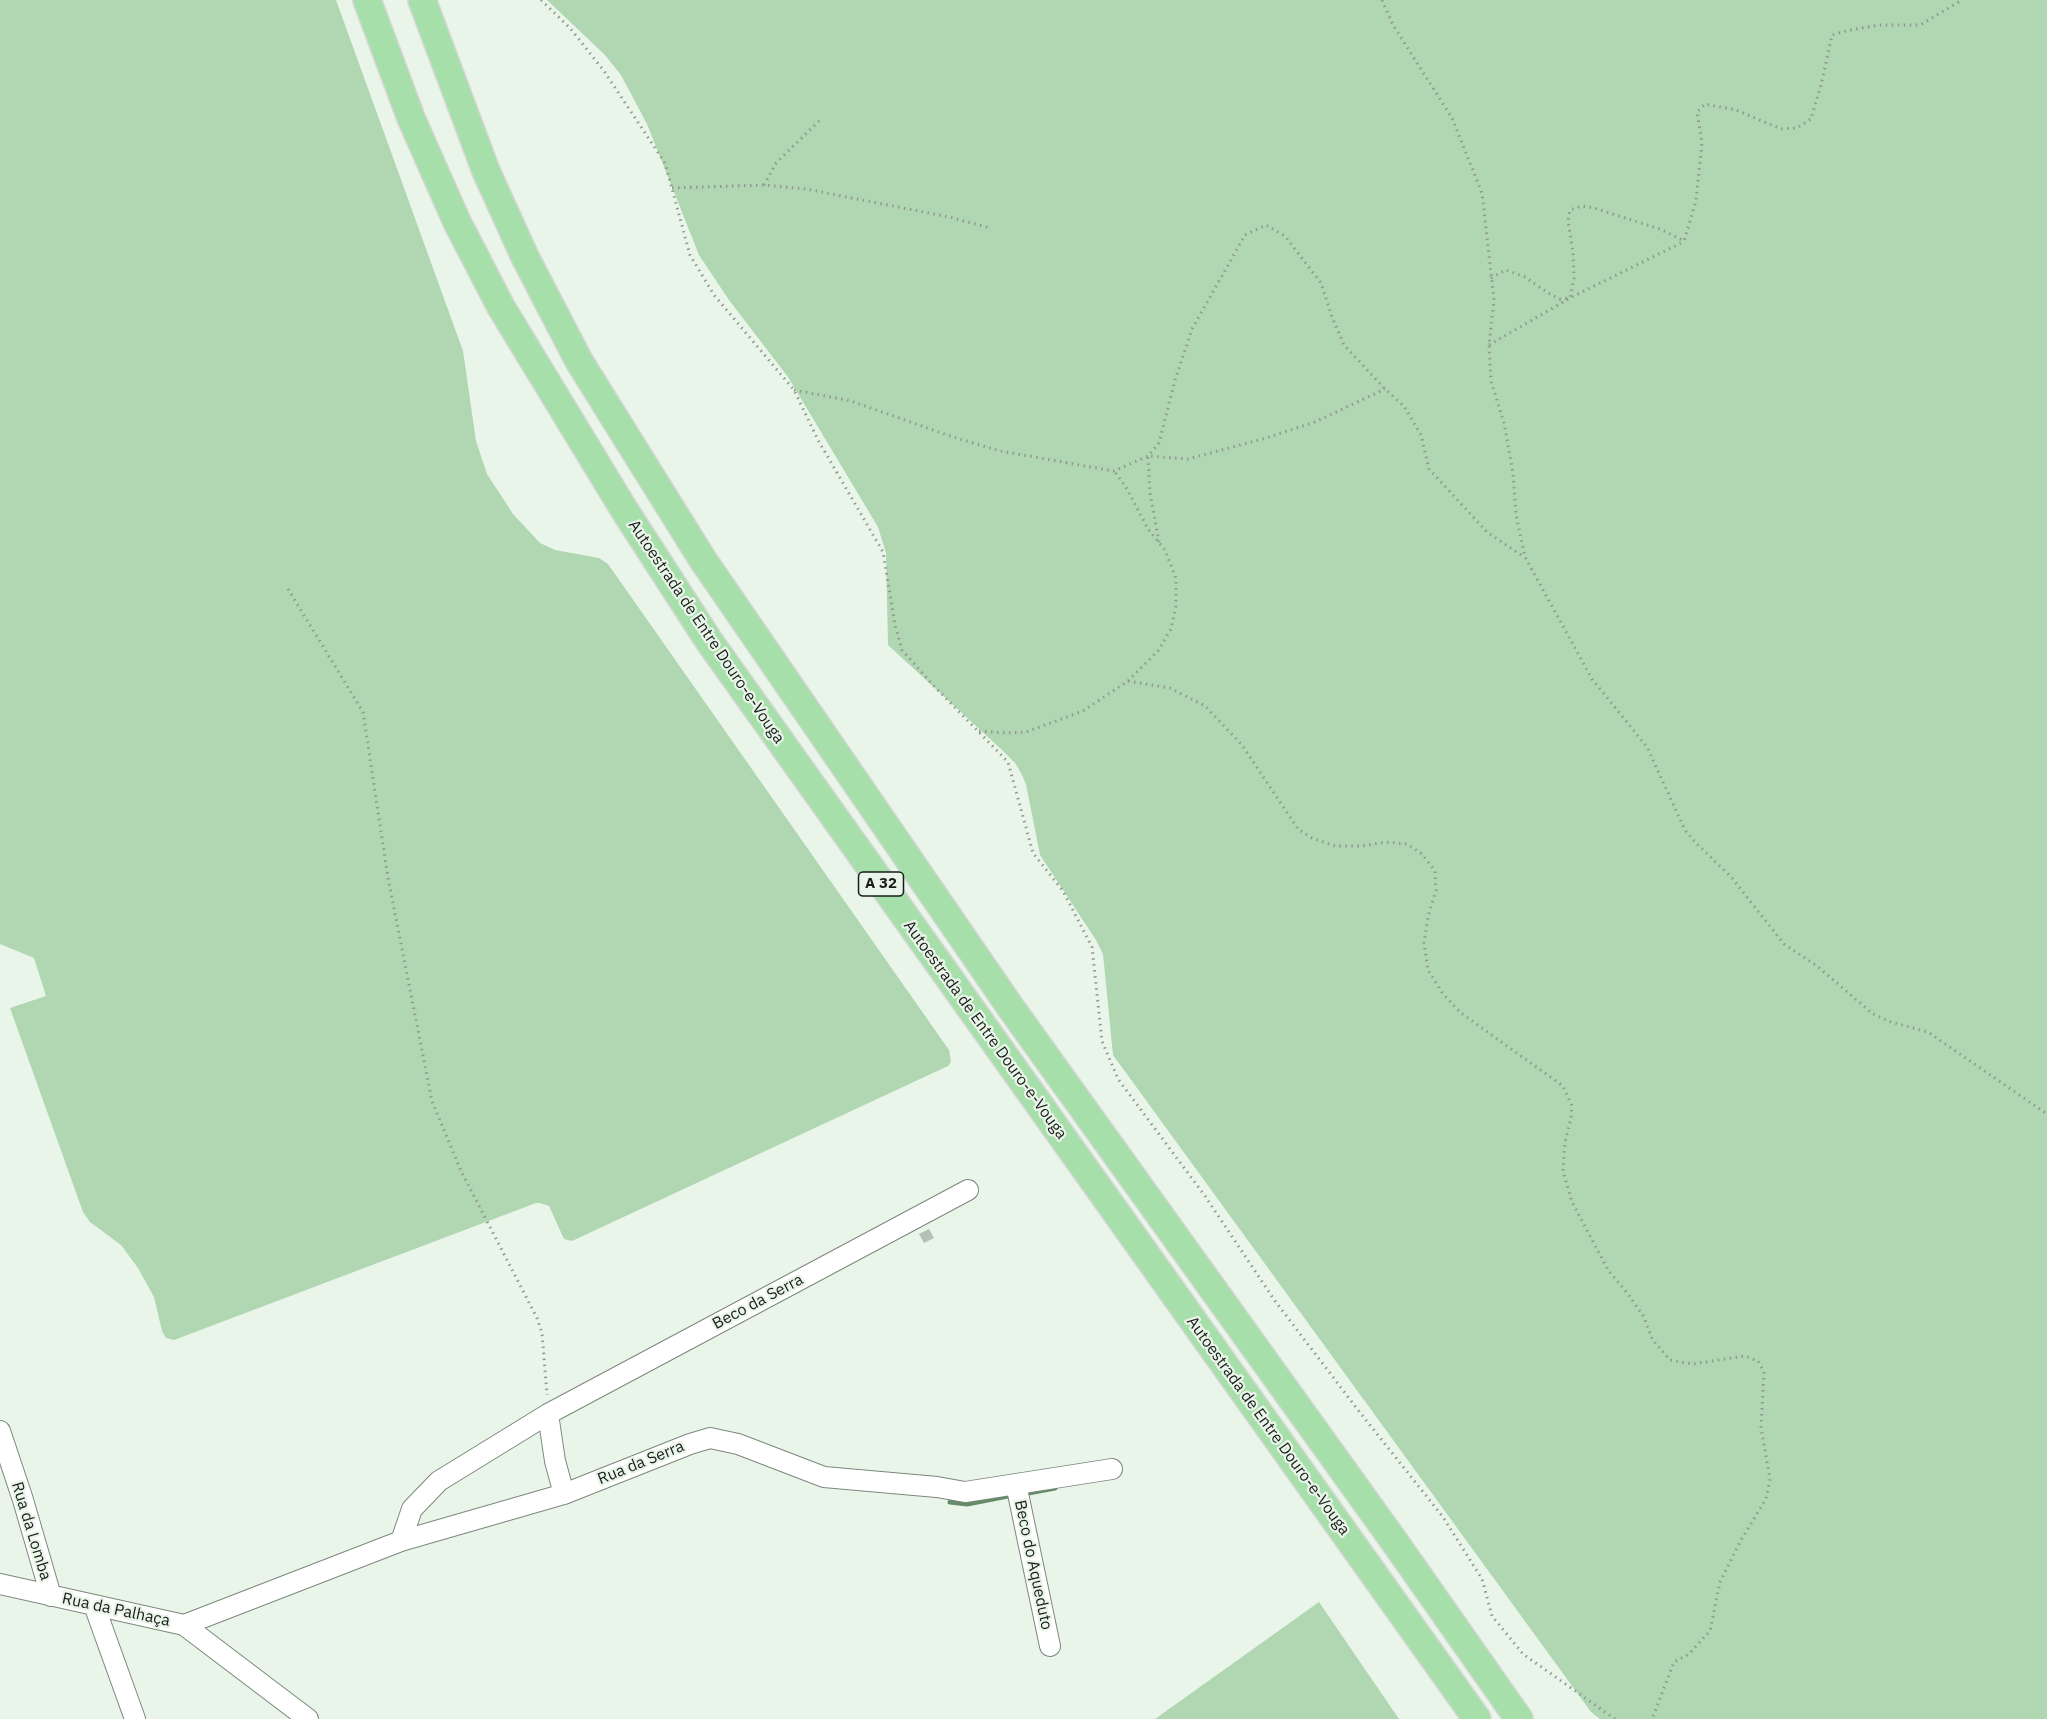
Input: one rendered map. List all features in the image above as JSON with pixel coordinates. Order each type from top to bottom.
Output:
[{"type":"highway","name":"Autoestrada de Entre Douro-e-Vouga","points":[[367,0],[411,118],[457,222],[501,307],[625,511],[709,641],[1477,1719]]},
{"type":"highway","name":"Autoestrada de Entre Douro-e-Vouga","points":[[422,0],[486,171],[525,257],[579,361],[703,560],[1011,1008],[1519,1719]]},
{"type":"street","name":"Beco da Serra","points":[[401,1541],[412,1509],[439,1481],[548,1414],[968,1190]]},
{"type":"street","points":[[548,1414],[555,1461],[564,1494]]},
{"type":"street","name":"Rua da Lomba","points":[[0,1431],[51,1596]]},
{"type":"street","name":"Rua da Serra","points":[[184,1624],[401,1541],[564,1494],[710,1438],[738,1444],[824,1477],[937,1487],[965,1492],[1112,1469]]},
{"type":"street","name":"Beco do Aqueduto","points":[[1016,1484],[1050,1646]]},
{"type":"street","name":"Rua da Palhaça","points":[[0,1584],[184,1624],[308,1719]]},
{"type":"street","points":[[94,1605],[135,1719]]},
{"type":"path","points":[[541,0],[570,28],[604,70],[665,163],[690,255],[714,295],[794,390],[818,440],[883,552],[902,650],[1008,762],[1034,854],[1063,891],[1092,947],[1102,1041],[1118,1079],[1205,1196],[1275,1301],[1443,1517],[1482,1579],[1492,1616],[1523,1654],[1615,1719]]},
{"type":"path","points":[[1382,0],[1393,25],[1452,118],[1482,193],[1494,300],[1489,345],[1491,381],[1504,423],[1513,473],[1516,515],[1525,557],[1592,679],[1647,747],[1685,830],[1732,878],[1784,944],[1817,966],[1873,1014],[1890,1022],[1928,1032],[2047,1114]]},
{"type":"path","points":[[1489,345],[1570,298],[1684,241],[1696,201],[1702,143],[1697,112],[1705,104],[1737,110],[1781,129],[1797,128],[1811,119],[1832,35],[1880,26],[1920,25],[1962,0]]},
{"type":"path","points":[[764,184],[777,163],[821,119]]},
{"type":"path","points":[[672,188],[764,184],[855,197],[990,228]]},
{"type":"path","points":[[1570,298],[1574,279],[1568,221],[1570,210],[1582,206],[1594,208],[1660,229],[1684,241]]},
{"type":"path","points":[[794,390],[851,401],[1000,452],[1114,471],[1148,456],[1159,443],[1175,380],[1192,329],[1245,235],[1266,225],[1285,236],[1321,283],[1344,345],[1404,406],[1421,435],[1430,469],[1488,532],[1525,557]]},
{"type":"path","points":[[1491,278],[1506,270],[1525,277],[1560,299],[1570,298]]},
{"type":"path","points":[[1148,456],[1188,459],[1266,438],[1315,422],[1385,389]]},
{"type":"path","points":[[1148,456],[1150,493],[1159,543]]},
{"type":"path","points":[[977,730],[1006,733],[1026,732],[1083,711],[1128,681],[1158,651],[1171,629],[1176,606],[1176,578],[1165,550],[1148,529],[1114,471]]},
{"type":"path","points":[[288,589],[363,712],[388,878],[432,1101],[461,1171],[537,1318],[542,1333],[548,1414]]},
{"type":"path","points":[[1128,681],[1170,688],[1205,706],[1242,745],[1298,828],[1312,838],[1335,846],[1362,846],[1385,842],[1407,844],[1422,855],[1434,871],[1436,890],[1428,917],[1424,944],[1428,970],[1443,994],[1461,1013],[1563,1086],[1572,1106],[1565,1142],[1563,1171],[1572,1202],[1608,1270],[1644,1317],[1652,1339],[1670,1360],[1692,1364],[1745,1356],[1758,1361],[1764,1372],[1761,1427],[1770,1479],[1766,1499],[1741,1539],[1720,1582],[1710,1631],[1689,1654],[1674,1662],[1652,1719]]},
{"type":"green space","points":[[0,0],[336,0],[463,351],[476,441],[487,474],[513,514],[540,543],[555,550],[599,558],[608,564],[949,1050],[951,1062],[948,1066],[572,1241],[564,1239],[549,1206],[536,1203],[174,1340],[166,1338],[162,1331],[154,1297],[138,1268],[121,1245],[90,1222],[83,1212],[10,1008],[46,996],[34,958],[0,944]]},
{"type":"green space","points":[[547,0],[2047,0],[2047,1719],[1600,1719],[1591,1712],[1113,1055],[1103,954],[1040,855],[1026,784],[1021,773],[1001,749],[888,645],[886,553],[878,527],[788,377],[729,300],[699,255],[647,124],[621,75],[605,55]]},
{"type":"green space","points":[[1319,1602],[1399,1719],[1155,1719]]},
{"type":"building","points":[[929,1229],[934,1238],[924,1243],[919,1234]]},
{"type":"waterway","points":[[1023,1494],[1055,1488]]},
{"type":"waterway","points":[[950,1502],[967,1504],[1013,1495]]}]
